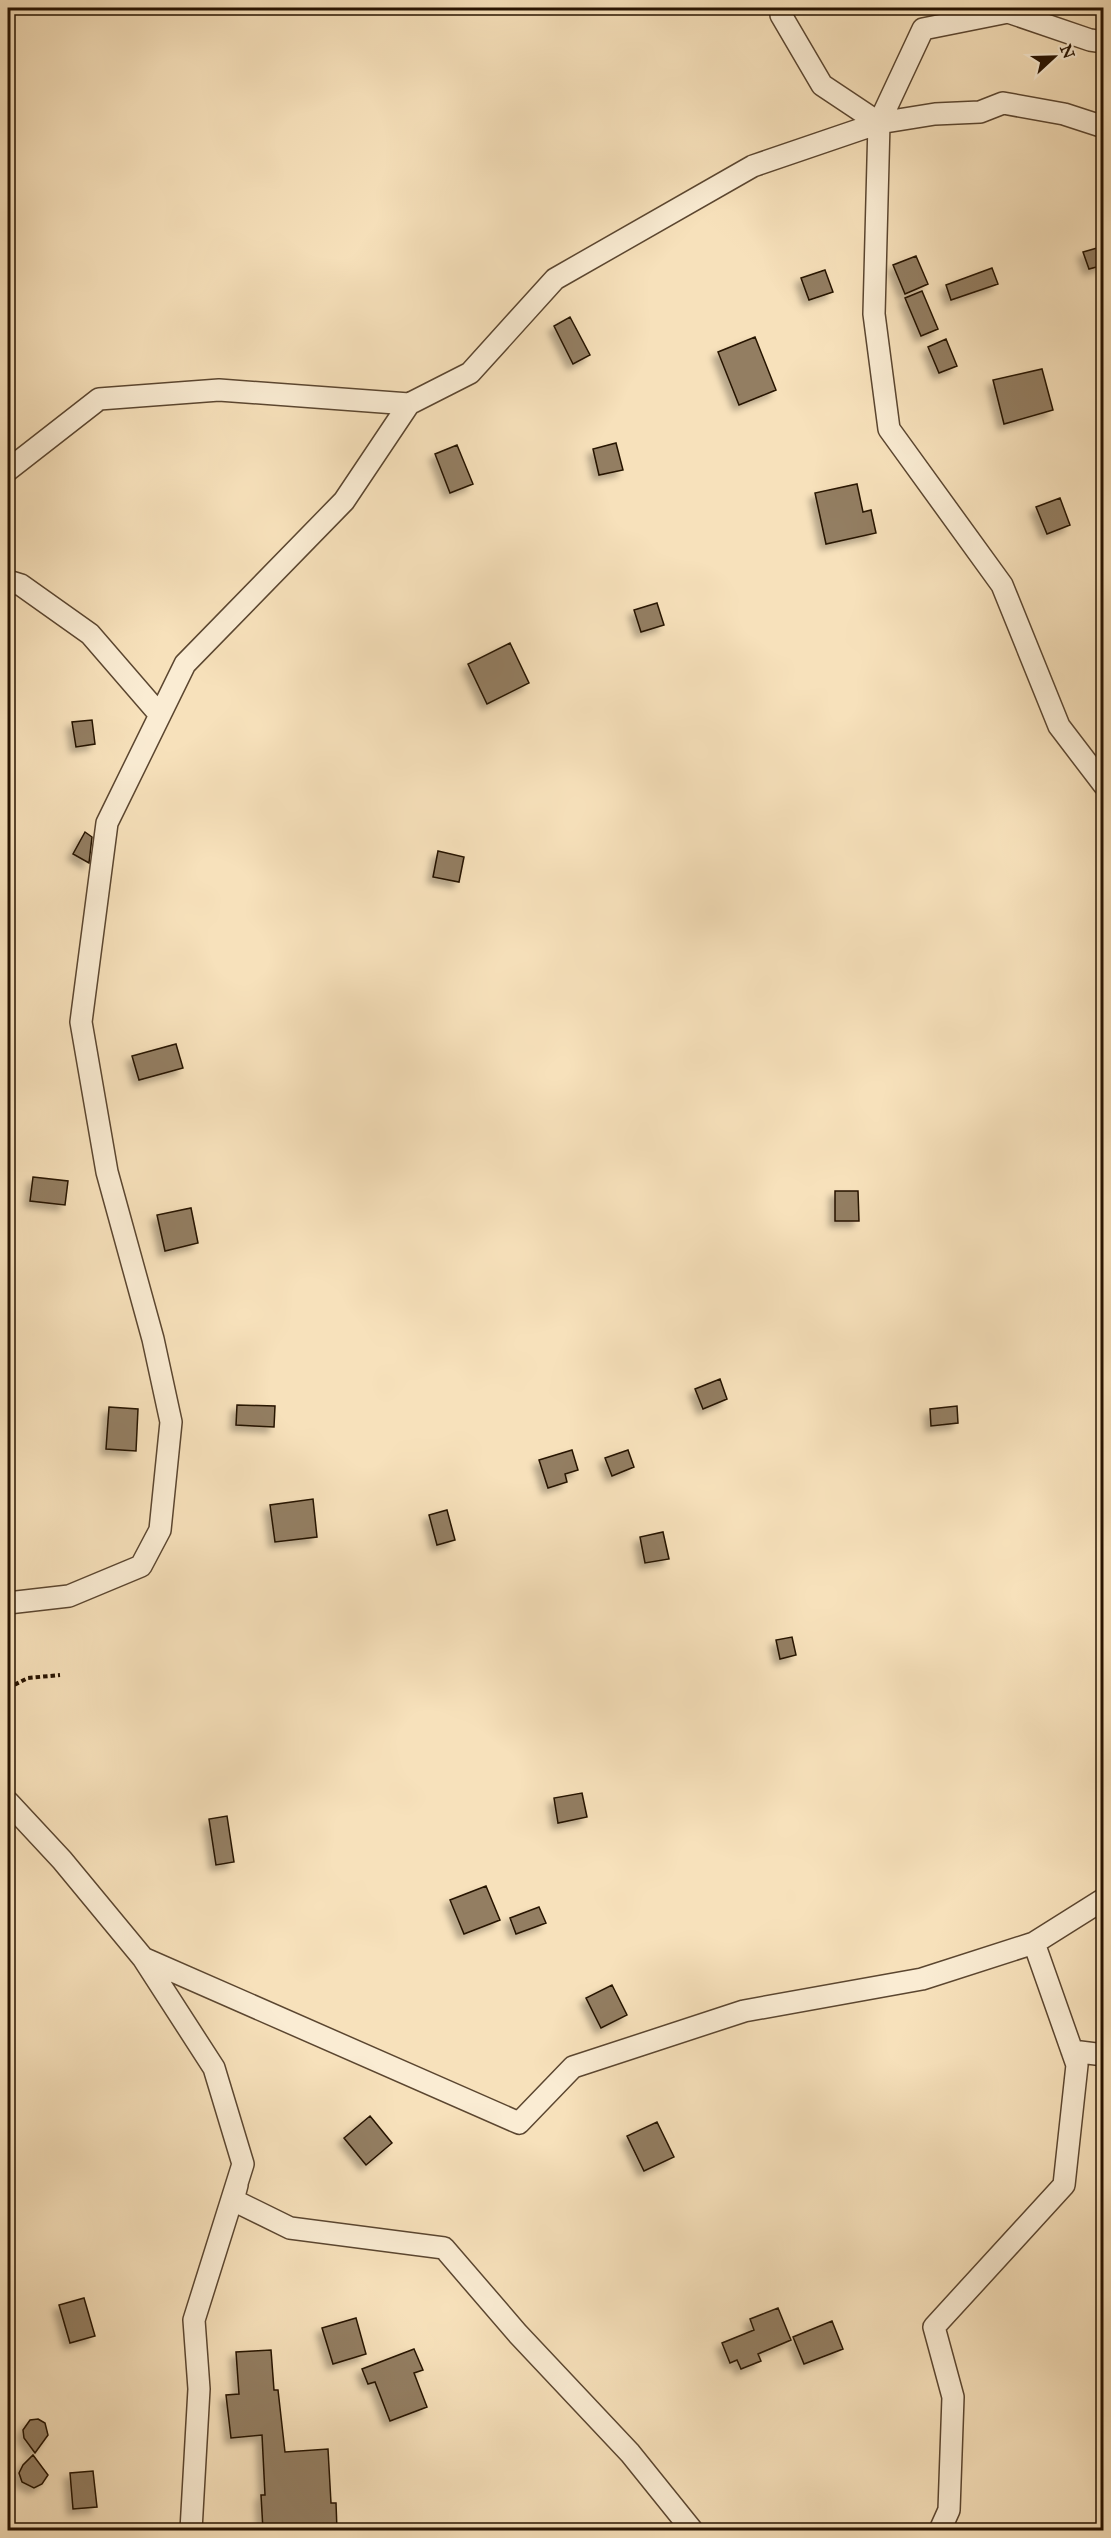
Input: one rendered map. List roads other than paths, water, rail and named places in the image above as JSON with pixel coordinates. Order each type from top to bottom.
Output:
[{"type":"street","points":[[780,8],[781,15],[822,85],[879,123]]},
{"type":"street","points":[[1104,42],[1090,40],[1008,12],[923,29],[879,123],[874,314],[890,429],[1002,585],[1059,726],[1104,785]]},
{"type":"street","points":[[8,1603],[69,1596],[141,1566],[160,1530],[171,1422],[153,1339],[107,1172],[81,1022],[107,823],[185,664],[344,501],[409,404],[470,373],[555,279],[753,166],[879,123],[935,114],[980,112],[1003,103],[1064,114],[1104,127]]},
{"type":"street","points":[[8,470],[99,399],[219,390],[409,404]]},
{"type":"street","points":[[8,581],[21,585],[90,634],[160,715]]},
{"type":"street","points":[[8,1802],[62,1860],[143,1958],[214,2068],[243,2164],[233,2200],[290,2228],[444,2248],[518,2334],[630,2453],[692,2530]]},
{"type":"street","points":[[143,1958],[519,2123],[573,2067],[744,2011],[922,1979],[1034,1943],[1104,1899]]},
{"type":"street","points":[[940,2530],[949,2510],[953,2397],[934,2327],[1064,2185],[1077,2065],[1034,1943]]},
{"type":"street","points":[[1072,2051],[1104,2055]]},
{"type":"street","points":[[191,2530],[199,2389],[194,2320],[243,2164]]}]
